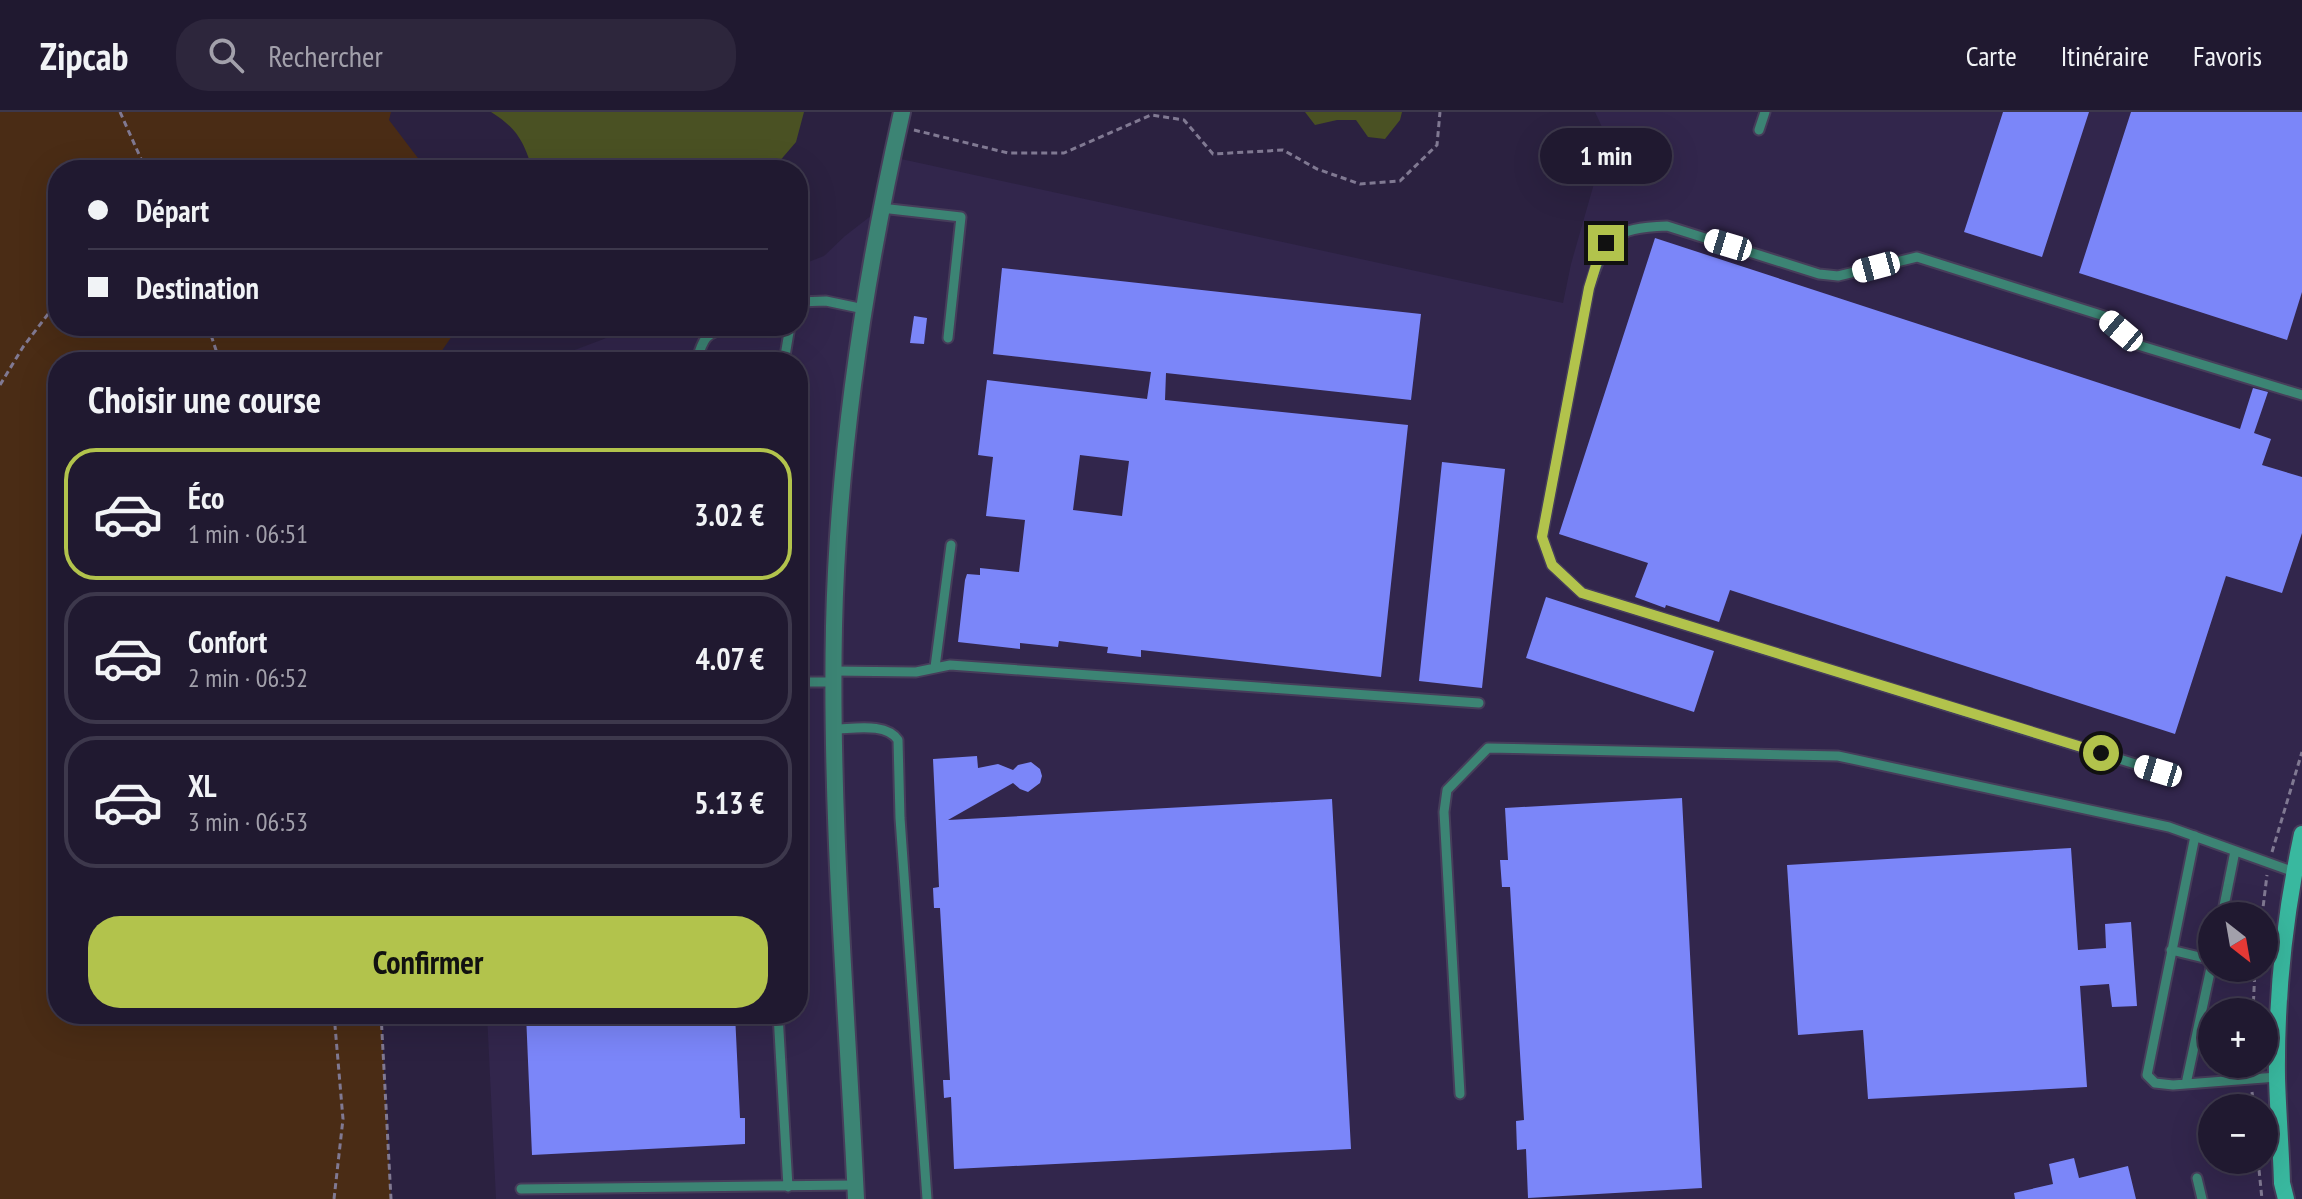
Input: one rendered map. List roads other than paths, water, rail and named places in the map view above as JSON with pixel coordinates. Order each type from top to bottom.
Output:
[{"type":"main road","points":[[2278,1050],[2281,969],[2295,915],[2294,872],[2302,834]]},
{"type":"main road","points":[[2277,1078],[2282,1183],[2286,1199]]},
{"type":"street","points":[[855,1192],[836,829],[833,729],[836,579],[853,382],[881,208],[900,119]]},
{"type":"lane","points":[[1759,130],[1765,112]]},
{"type":"lane","points":[[881,208],[961,217],[948,338]]},
{"type":"lane","points":[[2158,771],[1582,593],[1552,565],[1542,537],[1596,265],[1606,243],[1626,232],[1667,226],[1819,274],[1838,276],[1917,257],[2104,316],[2138,345],[2302,395]]},
{"type":"lane","points":[[808,302],[826,301],[864,309]]},
{"type":"lane","points":[[935,667],[951,545]]},
{"type":"lane","points":[[808,680],[916,672],[950,665],[1479,703]]},
{"type":"lane","points":[[833,729],[886,729],[898,740],[900,818],[927,1199]]},
{"type":"lane","points":[[1460,1094],[1444,812],[1447,790],[1488,748],[1838,756],[2169,827],[2294,872]]},
{"type":"lane","points":[[2195,836],[2147,1075],[2155,1083],[2186,1084],[2264,1078]]},
{"type":"lane","points":[[2225,902],[2235,851]]},
{"type":"lane","points":[[2171,950],[2198,958]]},
{"type":"lane","points":[[2186,1084],[2208,982]]},
{"type":"lane","points":[[779,1024],[788,1187]]},
{"type":"lane","points":[[2197,1178],[2202,1199]]},
{"type":"lane","points":[[521,1189],[788,1187],[855,1192]]}]
